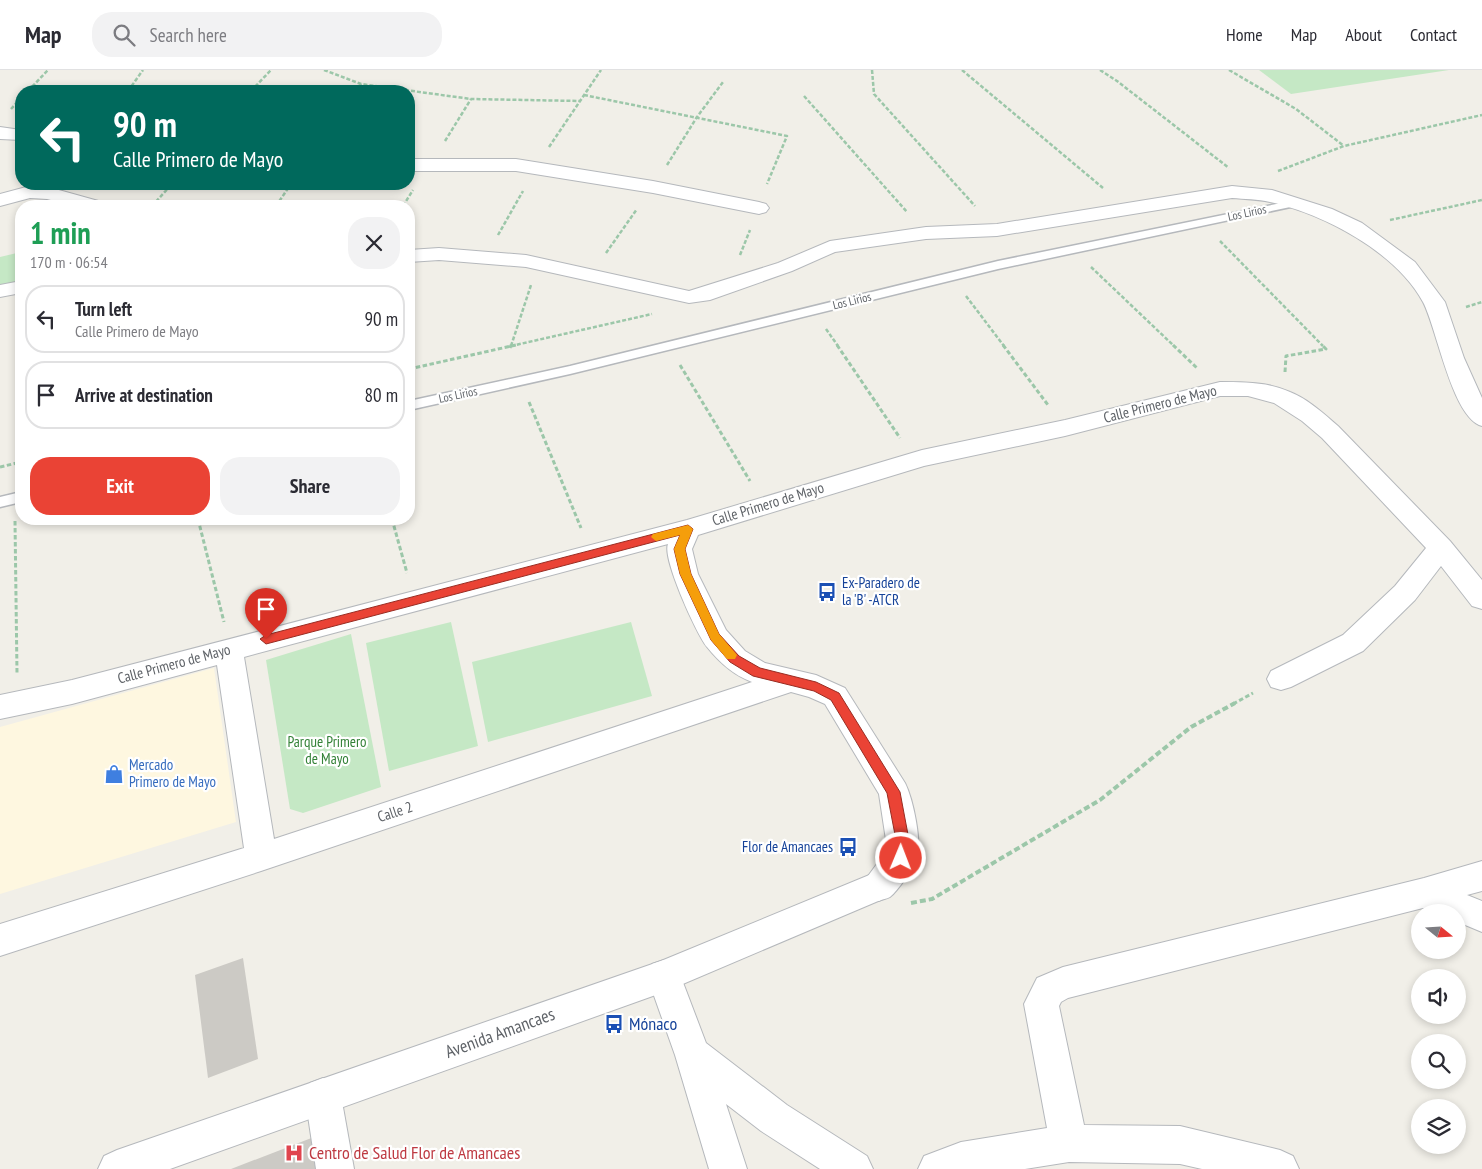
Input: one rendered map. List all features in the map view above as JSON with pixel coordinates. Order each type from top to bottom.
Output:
[{"type":"street","points":[[0,133],[15,134]]},
{"type":"street","points":[[415,165],[516,165],[653,187],[758,208]]},
{"type":"street","points":[[415,256],[439,254],[538,263],[689,297],[702,295],[777,270],[830,248],[926,233],[997,230],[1240,187],[1325,213],[1355,227],[1408,266],[1434,302],[1452,358],[1476,411],[1482,418]]},
{"type":"street","points":[[0,200],[30,192],[48,193],[74,200]]},
{"type":"street","points":[[0,291],[15,288]]},
{"type":"street","name":"Calle Primero de Mayo","points":[[8,705],[72,692],[688,529],[915,460],[1065,428],[1220,389],[1248,389],[1282,397],[1310,415],[1330,432],[1441,548],[1482,599]]},
{"type":"street","points":[[688,529],[679,549],[685,574],[715,637],[735,659],[757,672],[816,687],[835,696],[894,792],[902,840],[901,858],[891,895]]},
{"type":"street","points":[[1281,679],[1353,643],[1405,593],[1441,548]]},
{"type":"street","points":[[229,649],[261,857]]},
{"type":"street","name":"Calle 2","points":[[0,940],[261,857],[789,680]]},
{"type":"street","points":[[1069,1143],[1041,1004],[1049,990],[1063,982],[1424,893],[1482,876]]},
{"type":"street","points":[[1424,893],[1482,917]]},
{"type":"street","name":"Avenida Amancaes","points":[[133,1166],[323,1096],[891,895]]},
{"type":"street","points":[[664,976],[693,1055],[728,1169]]},
{"type":"street","points":[[693,1055],[774,1118],[854,1169]]},
{"type":"street","points":[[323,1096],[334,1169]]},
{"type":"street","points":[[943,1168],[961,1162],[1069,1143],[1180,1145],[1280,1169]]},
{"type":"lane","name":"Los Lirios","points":[[415,405],[668,346],[951,276],[1296,203]]},
{"type":"lane","points":[[0,502],[15,498]]},
{"type":"path","points":[[34,85],[48,70]]},
{"type":"path","points":[[132,85],[143,70]]},
{"type":"path","points":[[257,85],[271,70]]},
{"type":"path","points":[[324,70],[369,85]]},
{"type":"path","points":[[872,70],[874,94],[997,230]]},
{"type":"path","points":[[962,70],[1127,208]]},
{"type":"path","points":[[1100,70],[1118,80],[1240,187],[1344,146],[1482,115]]},
{"type":"path","points":[[1230,70],[1296,109],[1344,146]]},
{"type":"path","points":[[415,91],[472,99],[580,101]]},
{"type":"path","points":[[584,95],[786,136]]},
{"type":"path","points":[[804,96],[926,233]]},
{"type":"path","points":[[157,200],[167,190]]},
{"type":"path","points":[[1355,227],[1482,200]]},
{"type":"path","points":[[1202,222],[1326,349],[1286,356],[1282,397]]},
{"type":"path","points":[[1072,249],[1220,389]]},
{"type":"path","points":[[510,348],[538,263]]},
{"type":"path","points":[[951,276],[1065,428]]},
{"type":"path","points":[[415,368],[510,348],[672,310],[689,297]]},
{"type":"path","points":[[813,310],[915,460]]},
{"type":"path","points":[[668,346],[764,506]]},
{"type":"path","points":[[521,381],[592,554]]},
{"type":"path","points":[[0,467],[15,463]]},
{"type":"path","points":[[8,705],[17,525]]},
{"type":"path","points":[[200,525],[214,576],[229,649]]},
{"type":"path","points":[[394,525],[414,600]]},
{"type":"path","points":[[891,895],[932,899],[1100,800],[1191,727],[1281,679]]},
{"type":"shaded area","name":"Mercado Primero de Mayo","points":[[214,668],[236,822],[0,894],[0,727]]},
{"type":"green space","points":[[1259,70],[1449,70],[1291,94]]},
{"type":"green space","points":[[15,253],[15,284],[0,288],[0,257]]},
{"type":"green space","points":[[451,622],[478,746],[389,771],[366,643]]},
{"type":"green space","points":[[631,622],[652,696],[488,742],[472,662]]},
{"type":"green space","name":"Parque Primero de Mayo","points":[[351,634],[381,787],[303,813],[290,809],[266,660]]},
{"type":"building","points":[[243,958],[258,1059],[208,1078],[195,975]]},
{"type":"building","name":"Centro de Salud Flor de Amancaes","points":[[314,1137],[319,1169],[231,1169]]},
{"type":"slow traffic","points":[[656,537],[688,529],[679,549],[685,574],[715,637],[731,655]]},
{"type":"place","name":"Ex-Paradero de la 'B' -ATCR","points":[[827,592]]},
{"type":"place","name":"Mercado Primero de Mayo","points":[[114,774]]},
{"type":"place","name":"Flor de Amancaes","points":[[848,847]]},
{"type":"place","name":"Mónaco","points":[[614,1024]]},
{"type":"place","name":"Centro de Salud Flor de Amancaes","points":[[294,1153]]},
{"type":"route","points":[[266,639],[688,529],[679,549],[685,574],[715,637],[735,659],[757,672],[816,687],[835,696],[894,792],[900,817],[901,858]]}]
